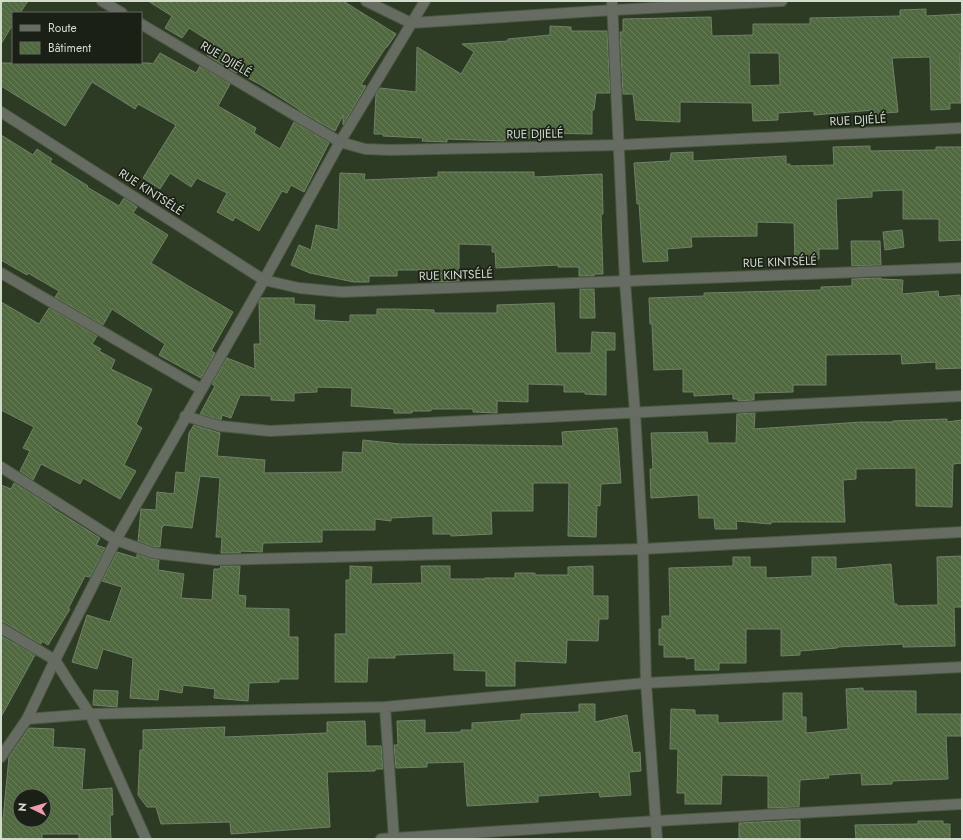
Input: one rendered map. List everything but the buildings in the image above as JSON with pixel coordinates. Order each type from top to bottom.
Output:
[{"type":"street","points":[[102,1],[120,12]]},
{"type":"street","points":[[366,1],[412,23],[612,6],[782,1]]},
{"type":"street","points":[[1,757],[27,719],[116,540],[264,280],[340,142],[425,1]]},
{"type":"street","points":[[612,6],[624,282],[635,412],[643,549],[646,683],[657,839]]},
{"type":"street","name":"RUE DJIÉLÉ","points":[[142,25],[340,142],[365,149],[390,150],[619,145],[962,128]]},
{"type":"street","name":"RUE KINTSÉLÉ","points":[[1,112],[264,280],[298,288],[342,292],[962,268]]},
{"type":"street","points":[[1,273],[201,389]]},
{"type":"street","points":[[186,416],[220,426],[270,431],[962,396]]},
{"type":"street","points":[[1,467],[116,540],[153,553],[216,560],[643,549],[962,532]]},
{"type":"street","points":[[1,628],[55,660],[90,714],[146,839]]},
{"type":"street","points":[[27,719],[90,714],[385,707],[646,683],[962,668]]},
{"type":"street","points":[[385,707],[394,839]]},
{"type":"street","points":[[381,839],[656,821],[962,804]]}]
